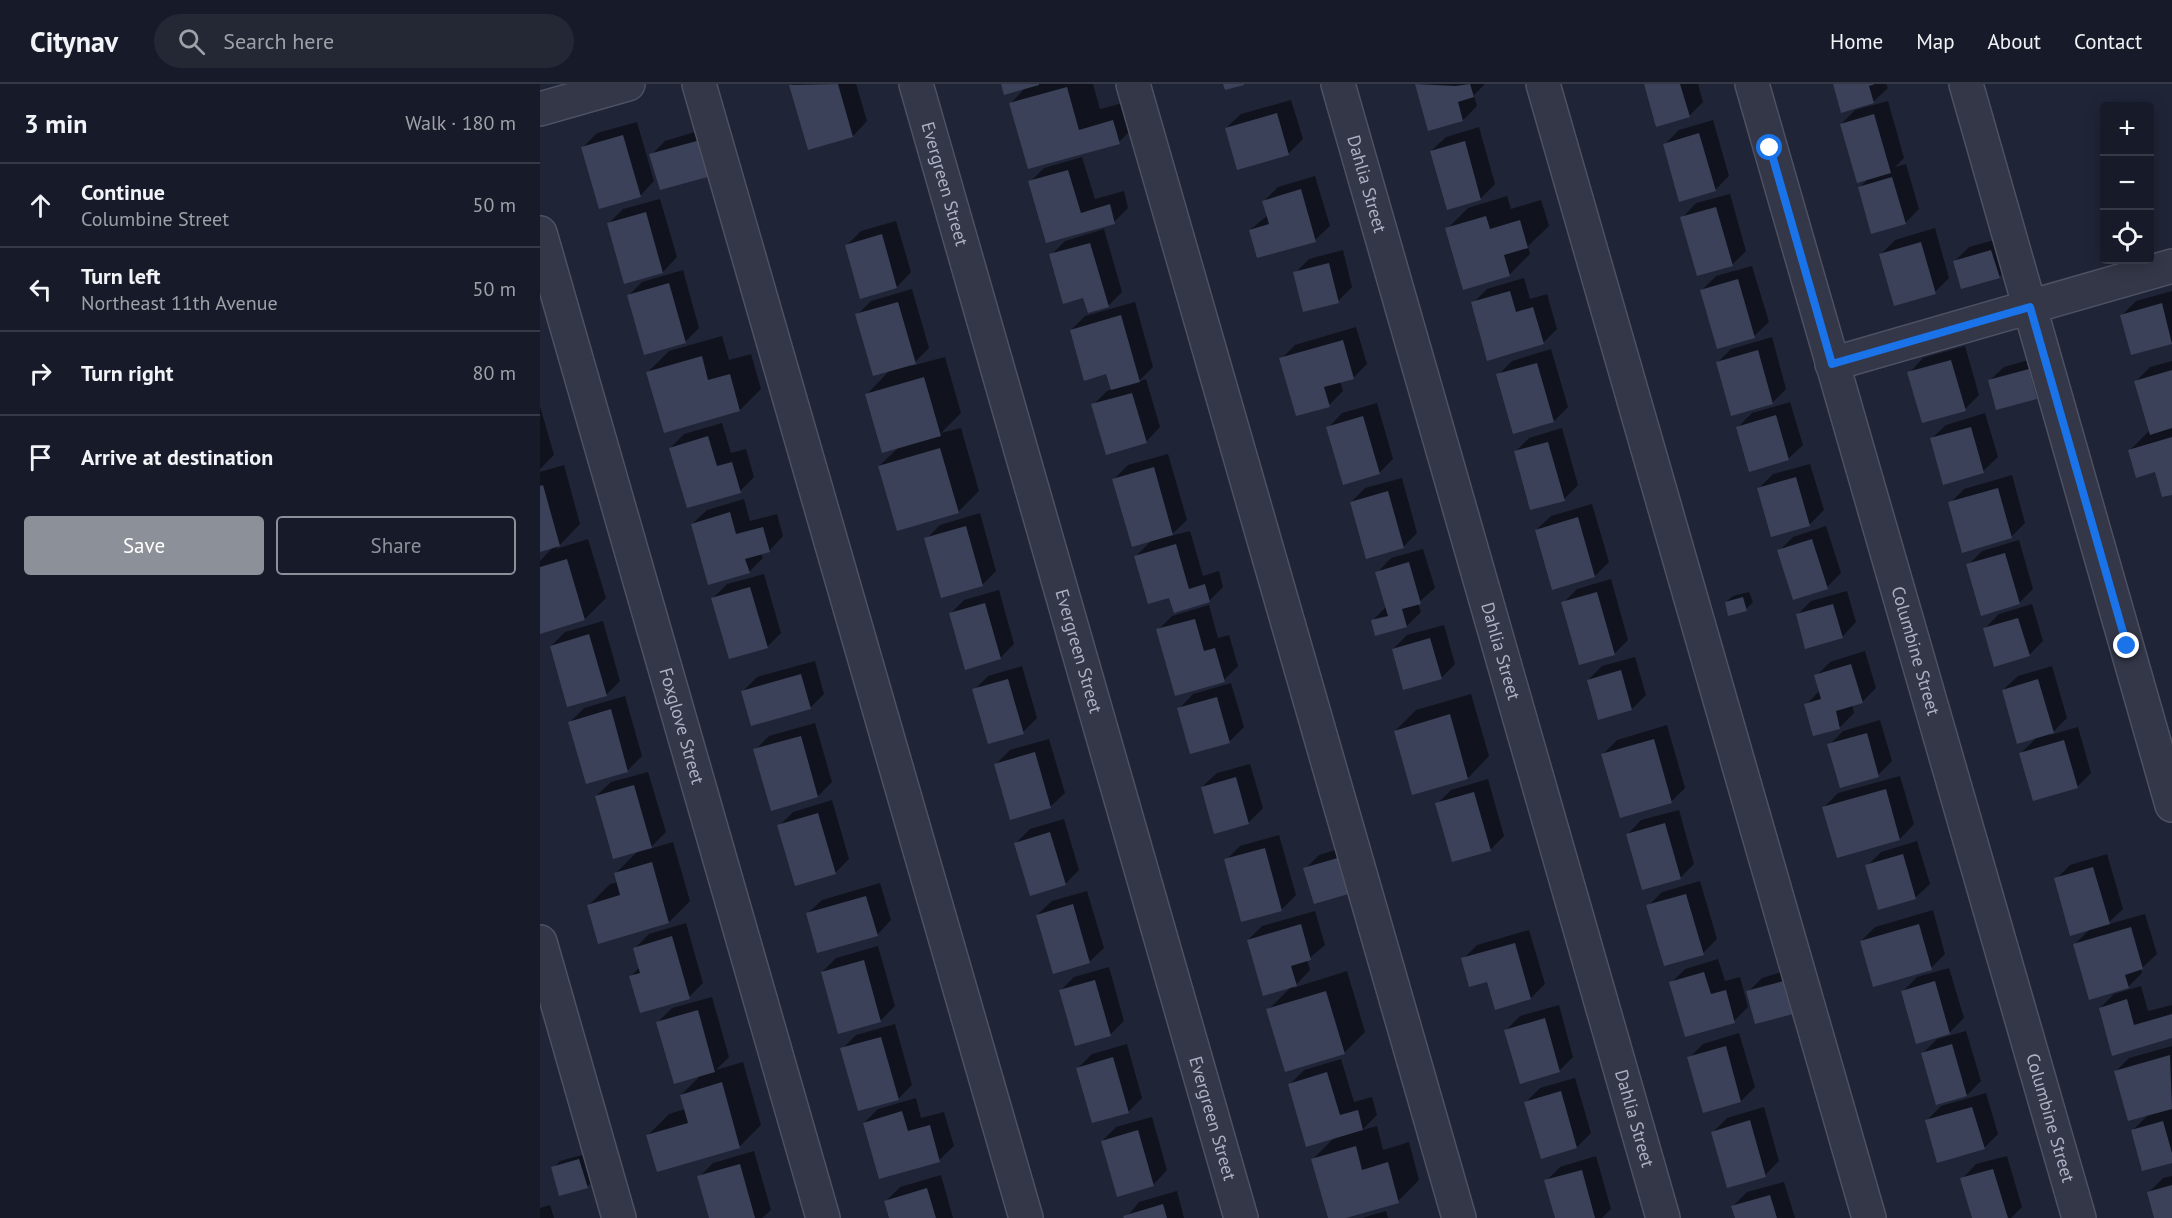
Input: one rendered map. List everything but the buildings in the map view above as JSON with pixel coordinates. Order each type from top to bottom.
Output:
[{"type":"street","points":[[540,109],[628,84]]},
{"type":"street","points":[[699,84],[1026,1218]]},
{"type":"street","name":"Evergreen Street","points":[[916,84],[1241,1218]]},
{"type":"street","points":[[1133,84],[1459,1218]]},
{"type":"street","name":"Dahlia Street","points":[[1338,84],[1663,1218]]},
{"type":"street","points":[[1543,84],[1869,1218]]},
{"type":"street","name":"Columbine Street","points":[[1752,84],[2079,1218]]},
{"type":"street","points":[[1966,84],[2172,805]]},
{"type":"street","name":"Foxglove Street","points":[[540,233],[822,1218]]},
{"type":"street","points":[[1832,364],[2172,266]]},
{"type":"street","points":[[540,942],[619,1218]]},
{"type":"route","points":[[1770,148],[1832,364],[2030,307],[2127,646]]}]
